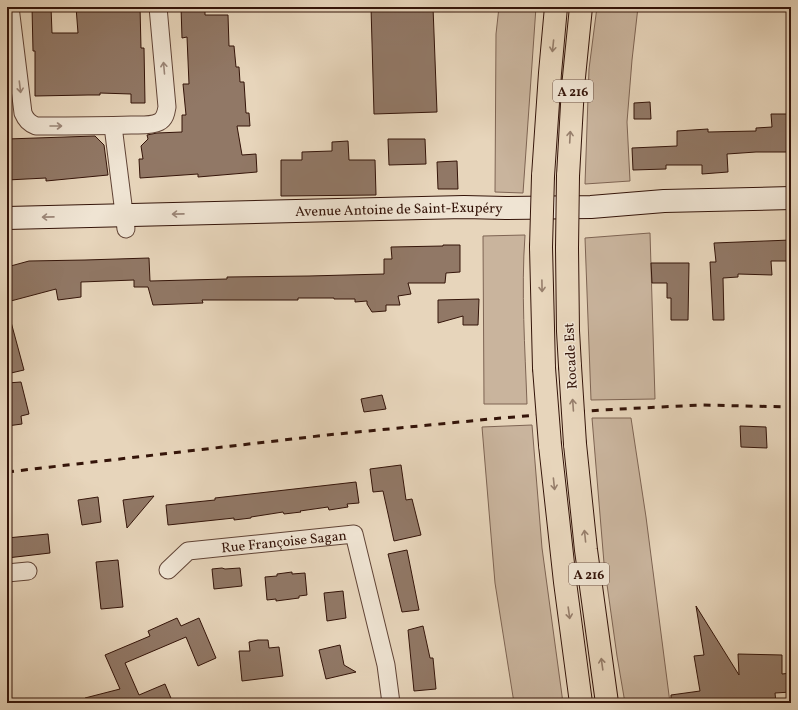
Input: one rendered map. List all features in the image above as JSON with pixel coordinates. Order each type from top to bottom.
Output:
[{"type":"highway","name":"Rocade Est","points":[[556,7],[543,176],[541,247],[544,368],[550,445],[565,582],[581,703]]},
{"type":"highway","name":"Rocade Est","points":[[581,7],[573,86],[568,176],[566,248],[568,331],[575,444],[587,557],[607,703]]},
{"type":"main road","name":"Avenue Antoine de Saint-Exupéry","points":[[7,232],[125,222],[464,207],[591,207],[664,201],[791,198]]},
{"type":"main road","name":"Avenue Antoine de Saint-Exupéry","points":[[7,218],[125,222],[791,212]]},
{"type":"street","points":[[10,7],[23,113],[30,123],[36,126],[113,126],[152,124],[164,118],[167,107],[158,7]]},
{"type":"street","points":[[113,126],[125,222]]},
{"type":"street","name":"Rue Françoise Sagan","points":[[168,570],[188,551],[354,534],[386,664],[391,703]]},
{"type":"street","points":[[7,573],[28,571]]},
{"type":"shaded area","points":[[499,7],[536,7],[523,193],[495,192],[496,34]]},
{"type":"shaded area","points":[[597,7],[638,7],[627,122],[630,181],[585,184],[589,69]]},
{"type":"shaded area","points":[[650,233],[655,399],[591,400],[585,238]]},
{"type":"shaded area","points":[[525,235],[523,298],[527,404],[484,404],[483,236]]},
{"type":"shaded area","points":[[592,418],[631,418],[646,517],[670,703],[625,703],[604,563]]},
{"type":"shaded area","points":[[532,425],[542,548],[563,703],[514,703],[495,583],[482,427]]},
{"type":"building","points":[[32,7],[51,7],[52,33],[78,33],[76,7],[95,7],[95,10],[121,10],[121,7],[140,7],[141,48],[144,48],[145,103],[131,103],[131,94],[100,93],[100,95],[35,96],[35,51],[33,51]]},
{"type":"building","points":[[181,7],[205,7],[205,15],[228,15],[229,46],[234,46],[236,67],[239,67],[240,82],[244,82],[246,113],[249,113],[250,126],[237,126],[242,155],[256,154],[257,172],[198,177],[198,174],[140,178],[139,159],[143,159],[141,146],[148,139],[147,135],[182,132],[182,115],[186,115],[183,84],[189,84],[187,37],[182,38]]},
{"type":"building","points":[[371,7],[433,7],[437,112],[374,114]]},
{"type":"building","points":[[650,102],[651,119],[634,119],[634,103]]},
{"type":"building","points":[[771,114],[788,114],[789,134],[791,134],[791,152],[727,154],[728,172],[702,174],[702,165],[666,165],[666,169],[633,170],[632,148],[677,146],[677,131],[708,129],[708,132],[756,131],[756,128],[772,127]]},
{"type":"building","points":[[95,136],[104,145],[108,175],[46,181],[46,178],[7,180],[7,139]]},
{"type":"building","points":[[388,139],[425,139],[426,164],[389,165]]},
{"type":"building","points":[[348,141],[349,160],[375,160],[376,195],[281,196],[281,160],[302,160],[302,152],[332,151],[332,142]]},
{"type":"building","points":[[457,161],[458,189],[438,189],[437,162]]},
{"type":"building","points":[[791,240],[791,261],[771,261],[772,275],[738,274],[738,277],[723,278],[724,320],[713,320],[710,262],[716,262],[714,243]]},
{"type":"building","points":[[460,245],[460,272],[446,273],[445,283],[408,283],[411,294],[398,296],[400,305],[386,305],[386,311],[372,312],[367,304],[367,301],[355,302],[355,299],[334,298],[298,298],[298,300],[202,300],[203,303],[153,305],[148,287],[134,287],[134,280],[81,282],[81,297],[58,300],[56,289],[7,302],[7,267],[29,261],[149,258],[150,281],[227,279],[227,277],[384,274],[384,259],[392,259],[391,247]]},
{"type":"building","points":[[651,263],[689,263],[688,320],[671,320],[671,298],[667,298],[667,283],[652,283]]},
{"type":"building","points":[[479,299],[478,325],[463,325],[463,316],[438,323],[438,300]]},
{"type":"building","points":[[11,322],[24,370],[11,373],[7,357],[7,323]]},
{"type":"building","points":[[21,382],[29,414],[21,416],[22,424],[7,426],[7,383]]},
{"type":"building","points":[[382,395],[386,409],[364,412],[361,399]]},
{"type":"building","points":[[740,426],[766,427],[767,448],[741,447]]},
{"type":"building","points":[[401,465],[406,500],[412,499],[421,535],[394,541],[383,491],[373,492],[370,469]]},
{"type":"building","points":[[356,482],[359,503],[347,504],[348,507],[329,510],[328,507],[300,511],[301,512],[284,514],[283,512],[234,520],[234,518],[168,525],[166,505]]},
{"type":"building","points":[[154,496],[127,528],[123,500]]},
{"type":"building","points":[[98,497],[101,522],[82,525],[78,500]]},
{"type":"building","points":[[48,534],[50,553],[7,558],[7,538]]},
{"type":"building","points":[[407,550],[419,610],[402,612],[388,554]]},
{"type":"building","points":[[118,560],[123,607],[101,609],[96,562]]},
{"type":"building","points":[[240,568],[242,586],[214,589],[212,569]]},
{"type":"building","points":[[292,572],[292,574],[305,573],[307,595],[299,596],[299,598],[276,601],[276,599],[267,600],[265,577],[277,576],[277,574]]},
{"type":"building","points":[[343,591],[346,618],[327,621],[324,593]]},
{"type":"building","points":[[696,606],[739,675],[738,654],[782,655],[782,674],[791,673],[791,692],[775,693],[776,703],[671,703],[671,695],[700,691],[694,656],[704,655]]},
{"type":"building","points":[[177,618],[181,626],[199,618],[216,658],[198,666],[186,637],[125,663],[139,695],[165,684],[173,703],[86,703],[85,698],[120,689],[105,655],[150,636],[148,631]]},
{"type":"building","points":[[423,626],[430,658],[433,658],[436,689],[414,691],[408,630]]},
{"type":"building","points":[[268,640],[269,648],[279,647],[283,676],[242,681],[239,651],[250,651],[249,642]]},
{"type":"building","points":[[340,645],[344,665],[356,672],[326,679],[319,650]]},
{"type":"railway","points":[[7,472],[327,435],[501,418],[601,410],[701,405],[791,407]]}]
